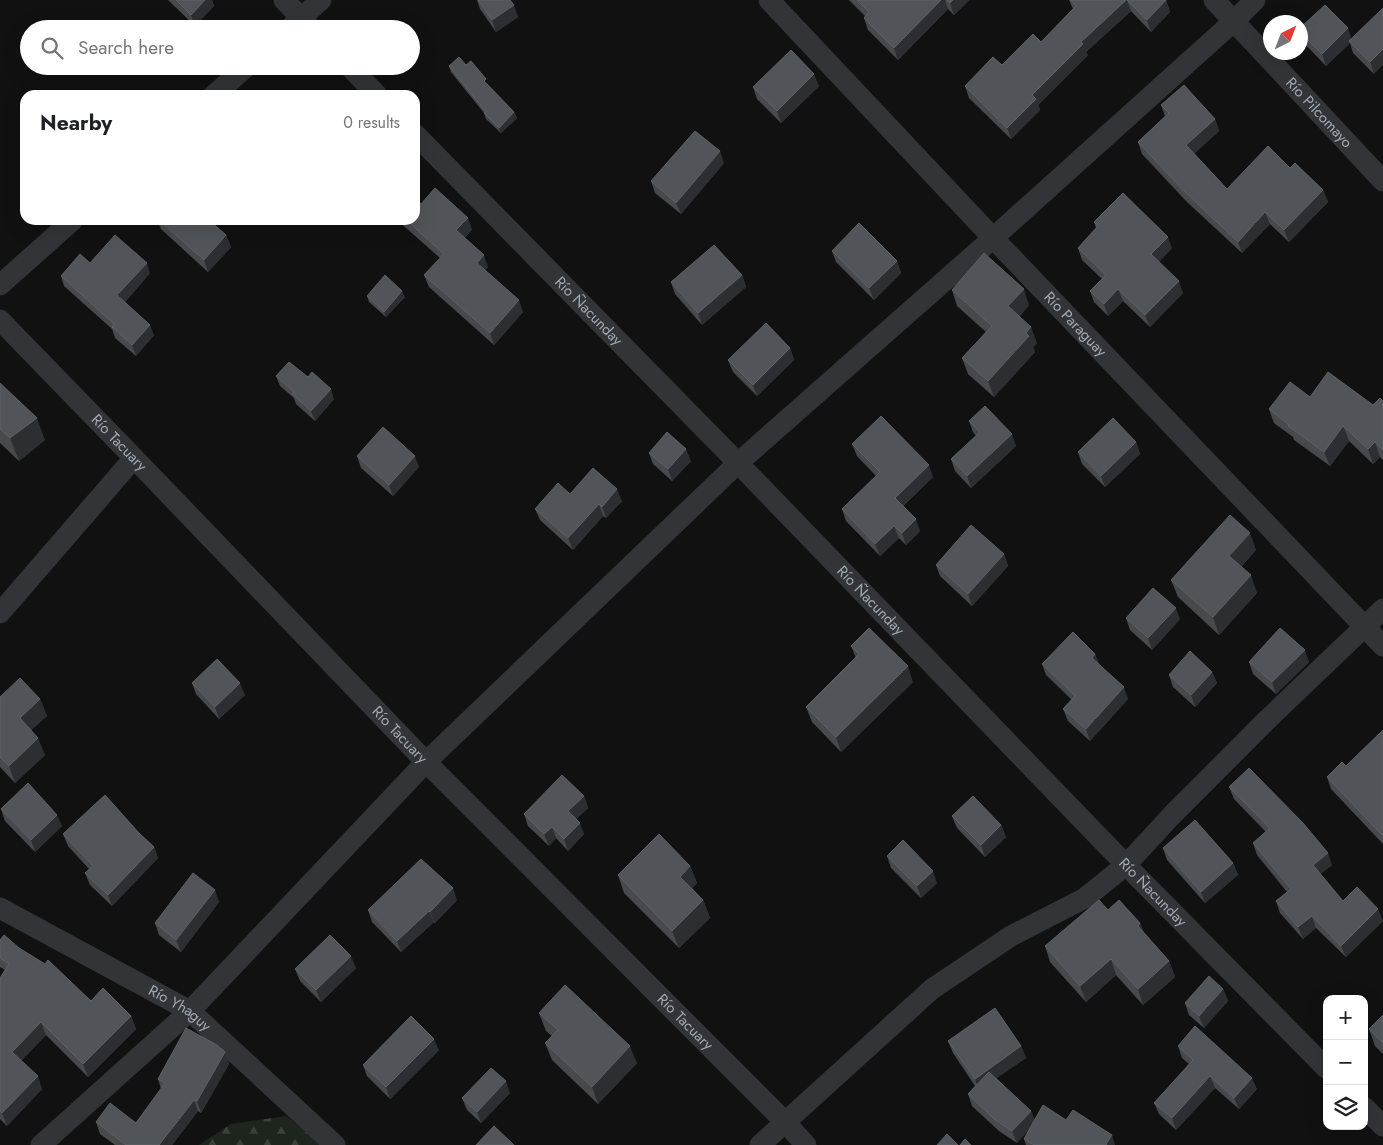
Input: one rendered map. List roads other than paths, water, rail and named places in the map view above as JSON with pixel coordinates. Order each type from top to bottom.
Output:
[{"type":"street","points":[[284,0],[298,20]]},
{"type":"street","points":[[305,20],[321,0]]},
{"type":"street","name":"Río Paraguay","points":[[769,0],[993,238],[1383,646]]},
{"type":"street","name":"Río Pilcomayo","points":[[1214,0],[1383,181]]},
{"type":"street","points":[[41,1145],[190,1011],[426,762],[738,463],[993,238],[1255,0]]},
{"type":"street","points":[[220,90],[237,75]]},
{"type":"street","points":[[358,75],[372,90]]},
{"type":"street","name":"Río Ñacunday","points":[[420,139],[1323,1065]]},
{"type":"street","points":[[0,285],[68,225]]},
{"type":"street","name":"Río Tacuary","points":[[0,320],[426,762],[806,1145]]},
{"type":"street","points":[[0,613],[134,458]]},
{"type":"street","points":[[760,1145],[932,989],[1011,936],[1085,898],[1126,865],[1173,814],[1268,719],[1383,609]]},
{"type":"street","name":"Río Yhaguy","points":[[0,908],[190,1011],[335,1145]]},
{"type":"street","points":[[1368,1111],[1383,1126]]}]
